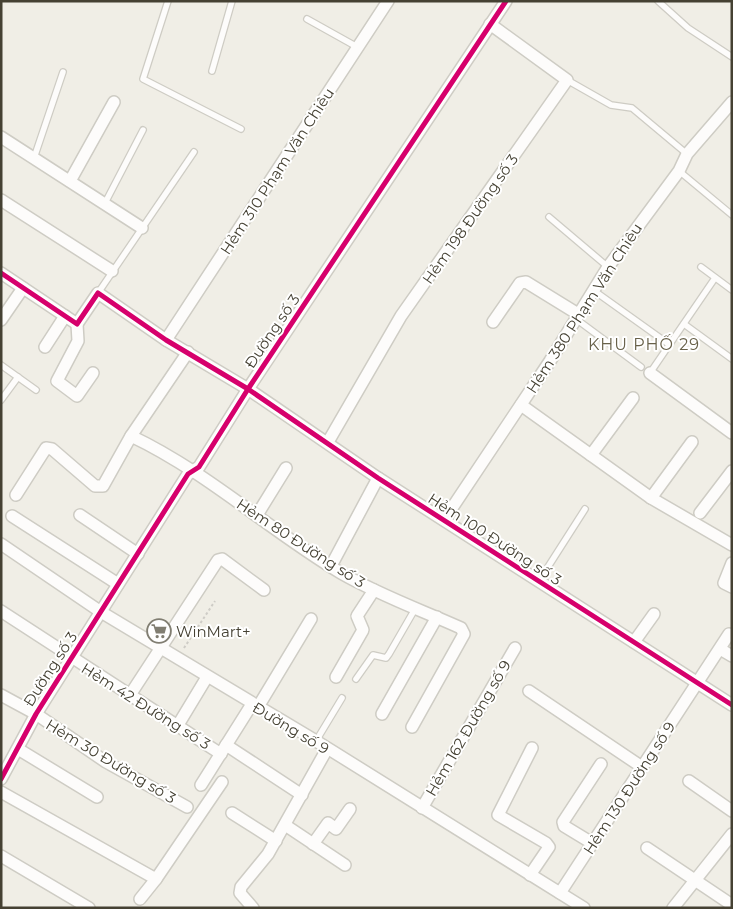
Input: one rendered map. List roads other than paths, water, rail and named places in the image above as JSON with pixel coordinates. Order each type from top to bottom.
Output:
[{"type":"street","name":"Hẻm 310 Phạm Văn Chiêu","points":[[166,340],[388,1]]},
{"type":"street","name":"Đường số 3","points":[[3,772],[18,749],[36,714],[188,474],[199,467],[248,389],[506,1]]},
{"type":"street","points":[[490,24],[567,80]]},
{"type":"street","name":"Hẻm 198 Đường số 3","points":[[328,442],[401,316],[567,80]]},
{"type":"street","points":[[70,181],[114,102]]},
{"type":"street","name":"Hẻm 380 Phạm Văn Chiêu","points":[[444,520],[521,405],[608,267],[679,171],[687,154],[732,102]]},
{"type":"street","points":[[1,137],[142,228]]},
{"type":"street","points":[[1,200],[112,271]]},
{"type":"street","points":[[1,273],[77,324]]},
{"type":"street","points":[[493,322],[520,283],[526,282],[577,316]]},
{"type":"street","points":[[1,320],[23,288]]},
{"type":"street","points":[[93,373],[76,396],[57,381],[78,341],[77,324],[98,293]]},
{"type":"street","name":"Hẻm 100 Đường số 3","points":[[98,293],[166,340],[248,389],[378,478],[698,682],[732,706]]},
{"type":"street","points":[[45,347],[65,316]]},
{"type":"street","points":[[16,495],[46,448],[52,449],[95,486],[102,486],[131,436],[188,352]]},
{"type":"street","points":[[646,370],[732,433]]},
{"type":"street","points":[[591,455],[633,398]]},
{"type":"street","points":[[521,405],[651,498],[732,545]]},
{"type":"street","name":"Hẻm 80 Đường số 3","points":[[131,436],[192,471],[331,566],[374,590],[462,628],[464,634],[412,727]]},
{"type":"street","points":[[651,498],[692,442]]},
{"type":"street","points":[[257,515],[286,468]]},
{"type":"street","points":[[700,513],[732,471]]},
{"type":"street","points":[[331,566],[378,478]]},
{"type":"street","points":[[80,515],[138,554]]},
{"type":"street","points":[[12,516],[118,584]]},
{"type":"street","name":"Đường số 9","points":[[1,544],[101,612],[316,741],[327,750],[584,908]]},
{"type":"street","points":[[130,695],[162,649],[218,560],[222,559],[264,590]]},
{"type":"street","points":[[732,563],[724,583],[732,587]]},
{"type":"street","points":[[336,678],[363,630],[358,621],[358,612],[374,590]]},
{"type":"street","name":"Hẻm 42 Đường số 3","points":[[1,611],[72,659],[178,725],[302,795]]},
{"type":"street","points":[[634,642],[654,614]]},
{"type":"street","points":[[382,714],[437,617]]},
{"type":"street","points":[[200,786],[255,706],[311,619]]},
{"type":"street","name":"Hẻm 130 Đường số 9","points":[[560,893],[729,634]]},
{"type":"street","name":"Hẻm 162 Đường số 9","points":[[422,808],[515,648]]},
{"type":"street","points":[[720,648],[732,656]]},
{"type":"street","points":[[178,725],[207,677]]},
{"type":"street","points":[[529,691],[642,767]]},
{"type":"street","name":"Hẻm 30 Đường số 3","points":[[1,695],[36,714],[106,762],[187,807]]},
{"type":"street","points":[[530,875],[549,846],[498,816],[532,748]]},
{"type":"street","points":[[18,749],[97,797]]},
{"type":"street","points":[[253,908],[242,897],[240,893],[241,887],[276,841],[327,750]]},
{"type":"street","points":[[592,843],[564,826],[563,822],[601,764]]},
{"type":"street","points":[[689,781],[732,810]]},
{"type":"street","points":[[140,900],[222,782]]},
{"type":"street","points":[[1,792],[156,879]]},
{"type":"street","points":[[313,844],[328,823],[336,829],[350,809]]},
{"type":"street","points":[[232,813],[276,841]]},
{"type":"street","points":[[285,825],[345,865]]},
{"type":"street","points":[[673,908],[732,834]]},
{"type":"street","points":[[647,848],[732,906]]},
{"type":"street","points":[[1,856],[89,908]]},
{"type":"lane","points":[[168,1],[143,79],[241,130]]},
{"type":"lane","points":[[212,71],[232,1]]},
{"type":"lane","points":[[658,1],[688,28],[732,57]]},
{"type":"lane","points":[[308,19],[359,48]]},
{"type":"lane","points":[[34,158],[64,72]]},
{"type":"lane","points":[[567,80],[611,105],[632,108],[687,154]]},
{"type":"lane","points":[[105,203],[143,130]]},
{"type":"lane","points":[[98,293],[194,152]]},
{"type":"lane","points":[[679,171],[732,215]]},
{"type":"lane","points":[[548,217],[608,267]]},
{"type":"lane","points":[[701,267],[732,290]]},
{"type":"lane","points":[[577,316],[646,370],[670,345],[715,278]]},
{"type":"lane","points":[[593,290],[670,345]]},
{"type":"lane","points":[[684,324],[732,359]]},
{"type":"lane","points":[[1,365],[36,390]]},
{"type":"lane","points":[[1,400],[18,377]]},
{"type":"lane","points":[[539,582],[585,509]]},
{"type":"lane","points":[[356,679],[373,655],[386,658],[415,609]]},
{"type":"lane","points":[[316,741],[342,698]]},
{"type":"place","name":"WinMart+","points":[[159,631]]},
{"type":"district","name":"KHU PHỐ 29","points":[[644,344]]}]
